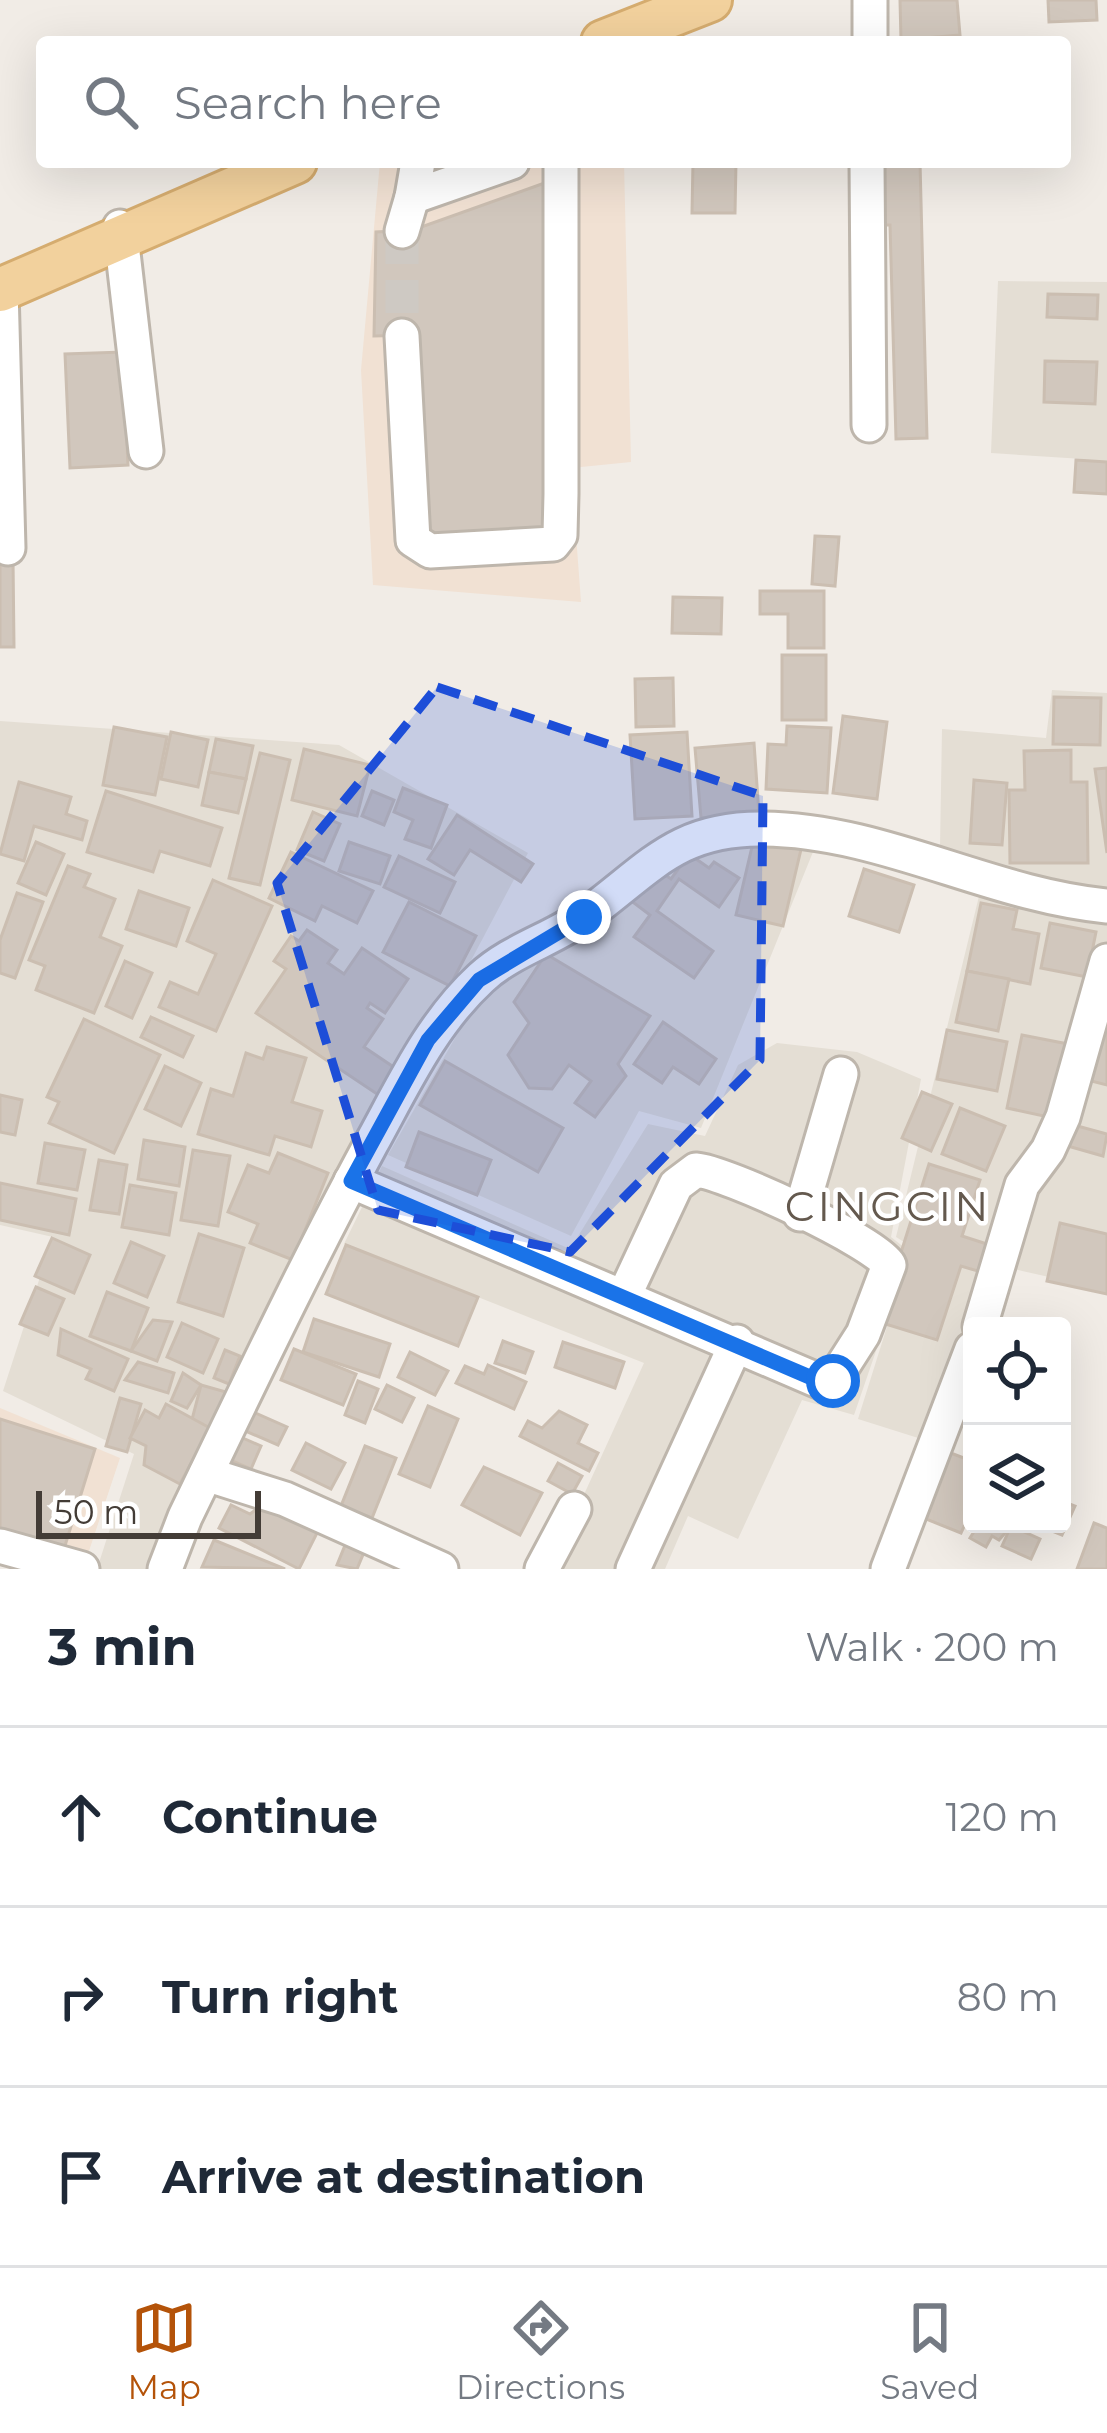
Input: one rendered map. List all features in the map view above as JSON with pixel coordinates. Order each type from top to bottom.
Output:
[{"type":"main road","points":[[618,36],[710,0]]},
{"type":"main road","points":[[1,290],[132,227],[280,168]]},
{"type":"main road","points":[[0,261],[132,227]]},
{"type":"street","points":[[869,0],[870,36]]},
{"type":"street","points":[[402,231],[417,168]]},
{"type":"street","points":[[412,197],[495,168]]},
{"type":"street","points":[[402,336],[413,540],[430,550],[553,544],[560,535],[561,494],[561,168]]},
{"type":"street","points":[[867,168],[869,425]]},
{"type":"street","points":[[132,227],[146,452]]},
{"type":"street","points":[[1,290],[8,548]]},
{"type":"street","points":[[165,1569],[206,1474],[351,1181],[428,1040],[479,980],[584,917],[672,846],[713,834],[802,833],[931,860],[1034,896],[1107,905]]},
{"type":"street","points":[[983,1317],[1026,1175],[1048,1150],[1064,1117],[1107,961]]},
{"type":"street","points":[[800,1214],[841,1074]]},
{"type":"street","points":[[351,1181],[625,1294],[819,1381],[833,1381],[848,1365],[889,1265],[876,1251],[720,1174],[688,1172],[676,1186],[625,1294]]},
{"type":"street","points":[[633,1569],[737,1342]]},
{"type":"street","points":[[888,1569],[963,1373]]},
{"type":"street","points":[[206,1474],[285,1499],[441,1569]]},
{"type":"street","points":[[542,1569],[574,1509]]},
{"type":"street","points":[[0,1546],[82,1569]]},
{"type":"highlighted area","points":[[437,687],[763,796],[760,1060],[570,1252],[378,1210],[277,883]]},
{"type":"shaded area","points":[[379,168],[624,168],[631,462],[571,468],[581,602],[373,585],[361,370]]},
{"type":"shaded area","points":[[998,281],[1107,282],[1107,494],[1080,492],[1083,459],[991,453]]},
{"type":"shaded area","points":[[1052,690],[1107,693],[1107,890],[1056,887],[940,848],[942,729],[1046,738]]},
{"type":"shaded area","points":[[0,721],[339,745],[528,853],[457,987],[402,1048],[267,1311],[166,1569],[97,1569],[134,1454],[3,1391],[53,1237],[0,1225]]},
{"type":"shaded area","points":[[744,841],[815,847],[701,1128],[639,1111],[571,1236],[388,1155],[470,1012],[525,966],[604,928],[678,856]]},
{"type":"shaded area","points":[[980,892],[1107,925],[1107,1290],[991,1264],[974,1317],[963,1317],[963,1352],[934,1443],[858,1419],[912,1247],[896,1237]]},
{"type":"shaded area","points":[[777,1043],[857,1052],[921,1079],[891,1237],[910,1252],[854,1415],[802,1400],[738,1539],[688,1516],[665,1569],[550,1569],[644,1363],[344,1244],[382,1166],[570,1249],[648,1124],[705,1136],[738,1065]]},
{"type":"shaded area","points":[[0,1408],[120,1458],[83,1569],[0,1542]]},
{"type":"building","points":[[900,0],[957,0],[960,35],[901,36]]},
{"type":"building","points":[[1048,0],[1096,0],[1097,20],[1049,22]]},
{"type":"building","points":[[693,168],[736,168],[735,213],[692,213]]},
{"type":"building","points":[[874,168],[920,168],[927,438],[896,439],[890,225],[875,225]]},
{"type":"building","points":[[553,180],[553,538],[424,541],[419,335],[374,336],[376,232],[413,230]]},
{"type":"building","points":[[1048,294],[1098,295],[1097,319],[1047,317]]},
{"type":"building","points":[[123,352],[128,465],[70,468],[65,354]]},
{"type":"building","points":[[1045,361],[1097,362],[1095,404],[1044,402]]},
{"type":"building","points":[[1076,460],[1107,462],[1107,494],[1074,492]]},
{"type":"building","points":[[815,536],[839,537],[835,586],[812,584]]},
{"type":"building","points":[[0,559],[13,559],[14,647],[0,647]]},
{"type":"building","points":[[760,591],[824,591],[824,648],[788,648],[788,614],[760,614]]},
{"type":"building","points":[[673,597],[722,598],[721,634],[672,633]]},
{"type":"building","points":[[782,655],[826,655],[826,720],[782,720]]},
{"type":"building","points":[[673,678],[674,726],[636,727],[635,679]]},
{"type":"building","points":[[1054,697],[1101,698],[1100,745],[1053,744]]},
{"type":"building","points":[[843,716],[887,722],[877,799],[833,793]]},
{"type":"building","points":[[787,726],[831,728],[827,793],[766,789],[768,744],[786,745]]},
{"type":"building","points":[[114,727],[167,737],[155,795],[103,785]]},
{"type":"building","points":[[171,732],[208,740],[198,787],[161,779]]},
{"type":"building","points":[[687,732],[692,816],[635,819],[630,735]]},
{"type":"building","points":[[216,739],[253,746],[246,779],[209,772]]},
{"type":"building","points":[[754,743],[759,814],[701,818],[695,748]]},
{"type":"building","points":[[304,749],[370,765],[357,816],[292,800]]},
{"type":"building","points":[[1071,750],[1071,782],[1087,782],[1088,863],[1010,863],[1009,790],[1025,790],[1024,751]]},
{"type":"building","points":[[260,753],[290,760],[260,885],[229,878]]},
{"type":"building","points":[[1107,768],[1107,853],[1095,769]]},
{"type":"building","points":[[209,772],[246,779],[238,813],[202,805]]},
{"type":"building","points":[[974,780],[1007,783],[1002,845],[970,843]]},
{"type":"building","points":[[19,782],[71,797],[66,814],[87,821],[82,840],[34,826],[24,861],[0,854]]},
{"type":"building","points":[[403,788],[447,805],[431,848],[405,839],[413,820],[394,812]]},
{"type":"building","points":[[106,791],[222,828],[210,866],[160,851],[153,872],[87,852]]},
{"type":"building","points":[[372,791],[394,800],[384,825],[362,816]]},
{"type":"building","points":[[313,812],[340,824],[324,861],[297,850]]},
{"type":"building","points":[[457,815],[533,864],[521,882],[470,850],[454,875],[428,859]]},
{"type":"building","points":[[755,834],[802,845],[783,926],[736,915]]},
{"type":"building","points":[[36,842],[64,854],[46,895],[18,883]]},
{"type":"building","points":[[349,842],[390,856],[380,884],[339,871]]},
{"type":"building","points":[[291,852],[373,891],[357,923],[322,906],[315,921],[269,898]]},
{"type":"building","points":[[689,854],[709,868],[714,862],[739,878],[719,907],[679,879],[657,911],[713,951],[694,978],[634,937],[650,915],[630,900],[654,867],[671,879]]},
{"type":"building","points":[[399,856],[455,882],[440,913],[384,887]]},
{"type":"building","points":[[68,866],[90,874],[84,887],[115,899],[100,937],[122,946],[94,1013],[36,990],[45,966],[29,960]]},
{"type":"building","points":[[864,869],[914,885],[899,932],[849,916]]},
{"type":"building","points":[[213,880],[272,906],[216,1031],[159,1007],[170,982],[198,994],[216,954],[187,941]]},
{"type":"building","points":[[139,891],[189,908],[176,946],[126,929]]},
{"type":"building","points":[[17,893],[43,902],[15,978],[0,973],[0,940]]},
{"type":"building","points":[[409,902],[476,936],[450,986],[383,952]]},
{"type":"building","points":[[981,903],[1017,910],[1013,929],[1039,934],[1030,984],[967,971]]},
{"type":"building","points":[[1050,923],[1096,932],[1087,977],[1041,968]]},
{"type":"building","points":[[307,930],[337,950],[328,963],[344,974],[362,948],[408,979],[385,1013],[370,1003],[367,1008],[383,1019],[364,1047],[398,1070],[380,1096],[256,1013],[286,969],[274,961],[291,936],[299,941]]},
{"type":"building","points":[[546,954],[650,1016],[618,1064],[626,1076],[595,1117],[575,1103],[591,1081],[569,1065],[552,1089],[529,1088],[508,1055],[529,1023],[514,1002]]},
{"type":"building","points":[[125,961],[152,973],[132,1018],[106,1006]]},
{"type":"building","points":[[967,971],[1009,979],[998,1031],[956,1022]]},
{"type":"building","points":[[151,1017],[193,1036],[183,1057],[141,1037]]},
{"type":"building","points":[[84,1019],[160,1055],[114,1153],[49,1123],[59,1102],[47,1097]]},
{"type":"building","points":[[663,1022],[716,1059],[699,1084],[673,1067],[662,1083],[634,1064]]},
{"type":"building","points":[[1107,1022],[1107,1085],[1091,1081]]},
{"type":"building","points":[[947,1030],[1007,1042],[997,1091],[937,1079]]},
{"type":"building","points":[[1022,1035],[1068,1044],[1053,1118],[1007,1108]]},
{"type":"building","points":[[267,1047],[306,1058],[292,1102],[322,1111],[311,1147],[275,1136],[269,1155],[198,1134],[211,1089],[233,1096],[246,1053],[263,1059]]},
{"type":"building","points":[[445,1061],[563,1128],[538,1172],[420,1105]]},
{"type":"building","points":[[165,1066],[201,1083],[181,1126],[145,1109]]},
{"type":"building","points":[[922,1092],[952,1104],[931,1151],[902,1138]]},
{"type":"building","points":[[0,1095],[22,1100],[15,1135],[0,1132]]},
{"type":"building","points":[[960,1108],[1005,1126],[986,1171],[942,1154]]},
{"type":"building","points":[[1070,1124],[1107,1134],[1103,1156],[1064,1145]]},
{"type":"building","points":[[419,1132],[491,1160],[477,1195],[406,1167]]},
{"type":"building","points":[[144,1140],[185,1147],[179,1186],[138,1179]]},
{"type":"building","points":[[45,1143],[85,1150],[77,1190],[38,1183]]},
{"type":"building","points":[[193,1150],[230,1156],[218,1226],[181,1220]]},
{"type":"building","points":[[278,1153],[328,1173],[293,1260],[250,1243],[258,1224],[228,1212],[248,1165],[269,1173]]},
{"type":"building","points":[[99,1160],[127,1165],[119,1214],[90,1210]]},
{"type":"building","points":[[929,1164],[980,1180],[962,1236],[990,1245],[981,1272],[961,1266],[937,1340],[879,1322]]},
{"type":"building","points":[[0,1183],[76,1199],[69,1235],[0,1220]]},
{"type":"building","points":[[130,1185],[176,1193],[169,1235],[122,1227]]},
{"type":"building","points":[[1060,1223],[1107,1234],[1107,1294],[1047,1281]]},
{"type":"building","points":[[199,1234],[244,1248],[223,1316],[178,1302]]},
{"type":"building","points":[[52,1238],[90,1255],[74,1293],[35,1276]]},
{"type":"building","points":[[131,1242],[164,1256],[147,1297],[114,1283]]},
{"type":"building","points":[[346,1245],[478,1297],[458,1346],[326,1294]]},
{"type":"building","points":[[36,1287],[64,1299],[48,1335],[20,1324]]},
{"type":"building","points":[[107,1292],[148,1308],[131,1351],[90,1336]]},
{"type":"building","points":[[314,1319],[390,1344],[379,1377],[303,1352]]},
{"type":"building","points":[[153,1320],[172,1322],[157,1361],[131,1351]]},
{"type":"building","points":[[182,1323],[218,1339],[203,1373],[167,1357]]},
{"type":"building","points":[[61,1329],[128,1359],[114,1391],[86,1379],[91,1369],[58,1355]]},
{"type":"building","points":[[503,1341],[533,1352],[525,1373],[495,1363]]},
{"type":"building","points":[[563,1342],[624,1362],[615,1388],[555,1367]]},
{"type":"building","points":[[294,1349],[356,1374],[343,1405],[281,1380]]},
{"type":"building","points":[[225,1350],[240,1356],[229,1384],[214,1378]]},
{"type":"building","points":[[410,1352],[448,1371],[435,1395],[398,1377]]},
{"type":"building","points":[[138,1362],[174,1373],[168,1393],[125,1380]]},
{"type":"building","points":[[488,1365],[526,1382],[514,1409],[456,1383],[465,1366],[484,1374]]},
{"type":"building","points":[[183,1373],[201,1385],[187,1408],[171,1401]]},
{"type":"building","points":[[358,1381],[378,1389],[365,1423],[345,1415]]},
{"type":"building","points":[[201,1385],[226,1392],[214,1434],[210,1428],[190,1427]]},
{"type":"building","points":[[387,1385],[414,1398],[402,1422],[375,1409]]},
{"type":"building","points":[[120,1398],[141,1404],[127,1452],[106,1446]]},
{"type":"building","points":[[166,1404],[210,1428],[180,1484],[144,1465],[146,1446],[130,1438],[145,1410],[159,1418]]},
{"type":"building","points":[[428,1406],[458,1419],[430,1487],[399,1474]]},
{"type":"building","points":[[251,1411],[287,1427],[278,1445],[243,1430]]},
{"type":"building","points":[[559,1411],[587,1425],[578,1443],[598,1453],[589,1471],[520,1436],[528,1421],[542,1428]]},
{"type":"building","points":[[0,1419],[95,1449],[64,1549],[0,1530]]},
{"type":"building","points":[[236,1435],[261,1446],[251,1469],[226,1458]]},
{"type":"building","points":[[306,1443],[345,1463],[331,1489],[292,1470]]},
{"type":"building","points":[[365,1446],[396,1458],[372,1518],[341,1506]]},
{"type":"building","points":[[948,1452],[963,1458],[961,1533],[921,1517]]},
{"type":"building","points":[[558,1463],[582,1476],[572,1494],[548,1481]]},
{"type":"building","points":[[484,1467],[542,1493],[520,1535],[462,1505]]},
{"type":"building","points":[[268,1501],[320,1527],[299,1569],[219,1528],[231,1505],[250,1514]]},
{"type":"building","points":[[1094,1523],[1107,1528],[1107,1569],[1077,1569]]},
{"type":"building","points":[[973,1533],[1005,1533],[999,1540],[992,1536],[986,1547],[970,1538]]},
{"type":"building","points":[[1008,1533],[1040,1539],[1031,1559],[1002,1546]]},
{"type":"building","points":[[348,1538],[367,1545],[357,1569],[337,1565]]},
{"type":"building","points":[[214,1540],[285,1569],[202,1567]]},
{"type":"tunnel","points":[[402,231],[402,336]]},
{"type":"district","name":"CINGCIN","points":[[888,1206]]},
{"type":"route","points":[[584,917],[504,960],[479,980],[428,1040],[351,1181],[625,1294],[819,1381],[833,1381]]}]
